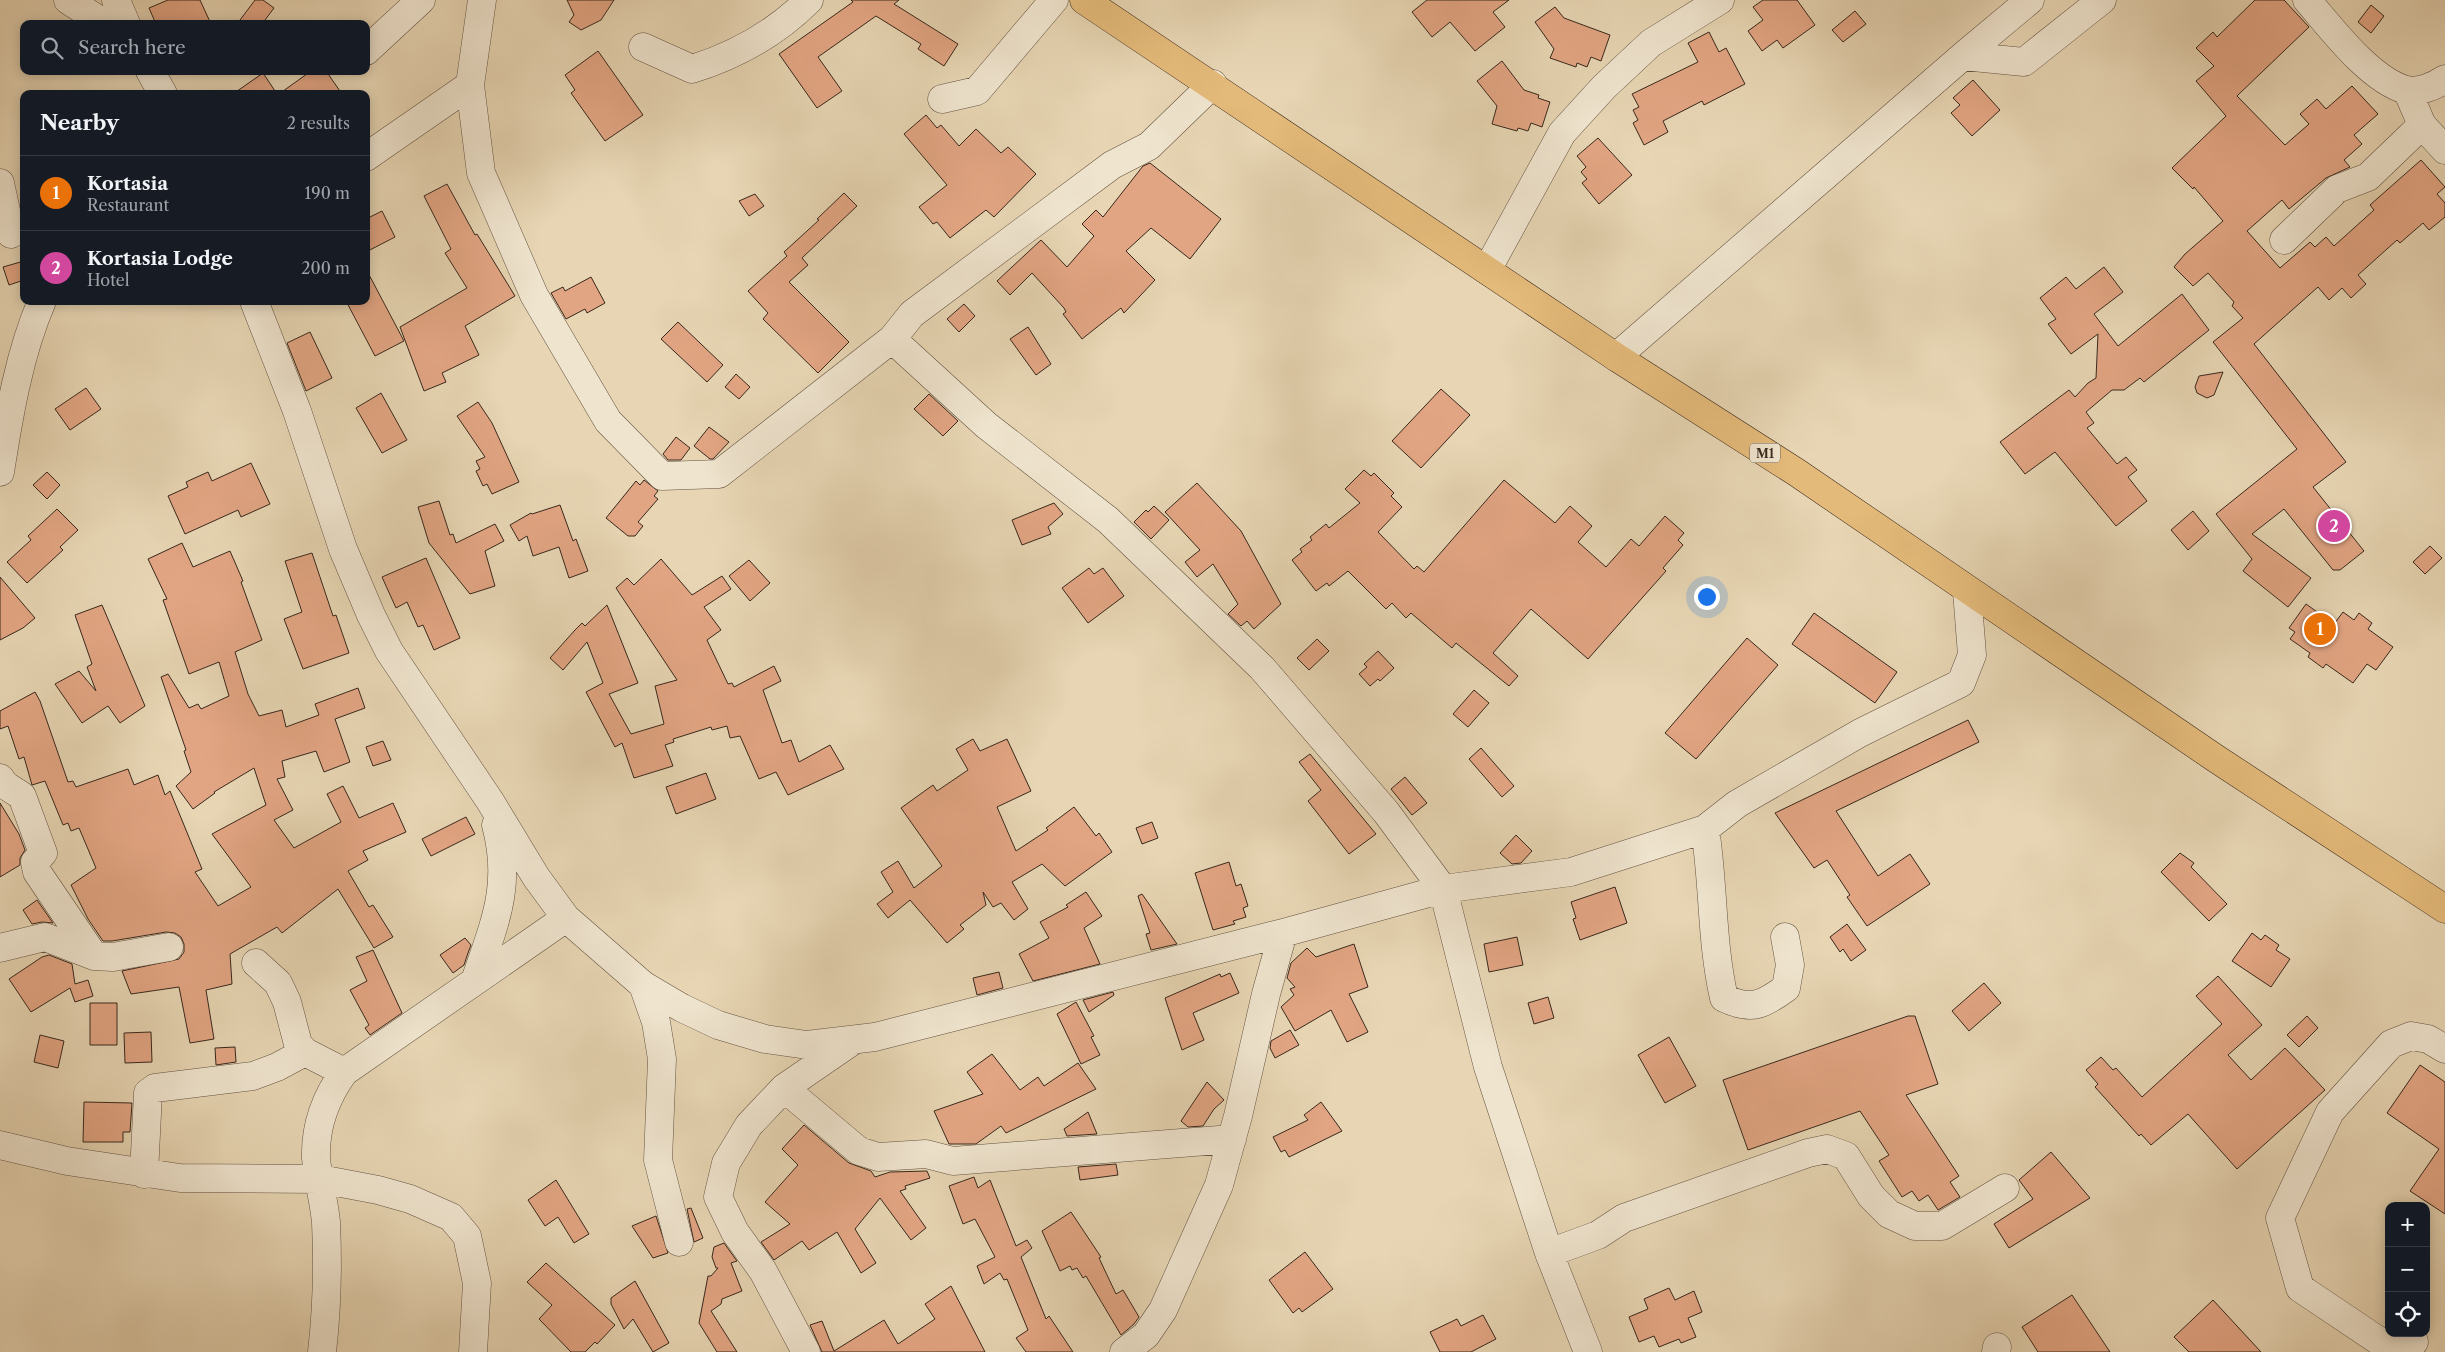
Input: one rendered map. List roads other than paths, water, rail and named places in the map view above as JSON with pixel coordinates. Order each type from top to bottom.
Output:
[{"type":"highway","name":"M1","points":[[1099,4],[1212,84],[1616,357],[1796,472],[1967,591],[2215,758],[2445,909]]},
{"type":"street","points":[[68,0],[99,20]]},
{"type":"street","points":[[116,0],[124,20]]},
{"type":"street","points":[[370,47],[421,0]]},
{"type":"street","points":[[482,0],[470,85],[481,173],[534,295],[608,421],[662,476],[719,474],[892,339],[912,314],[1112,165],[1149,146],[1212,84]]},
{"type":"street","points":[[643,46],[692,69],[745,48],[780,27],[809,0]]},
{"type":"street","points":[[942,99],[978,91],[1054,0]]},
{"type":"street","points":[[1487,270],[1562,133],[1604,87],[1651,43],[1720,0]]},
{"type":"street","points":[[1616,357],[2030,0]]},
{"type":"street","points":[[1963,56],[2024,62],[2102,0]]},
{"type":"street","points":[[2307,0],[2354,54],[2383,78],[2407,90],[2434,87],[2445,79]]},
{"type":"street","points":[[152,75],[161,90]]},
{"type":"street","points":[[370,154],[470,85]]},
{"type":"street","points":[[2407,90],[2422,125],[2445,150]]},
{"type":"street","points":[[2284,240],[2337,189],[2368,177],[2422,125]]},
{"type":"street","points":[[0,183],[11,235]]},
{"type":"street","points":[[0,472],[15,392],[33,322],[40,305]]},
{"type":"street","points":[[256,305],[297,411],[343,550],[371,615],[389,650],[490,801],[536,877],[566,918],[643,985],[682,1008],[718,1025],[765,1039],[807,1045],[875,1038],[1444,890],[1571,872],[1705,829],[1753,794],[1860,733],[1961,683],[1972,655],[1967,591]]},
{"type":"street","points":[[892,339],[986,425],[1108,520],[1255,662],[1386,812],[1444,890],[1488,1067],[1549,1253],[1588,1352]]},
{"type":"street","points":[[0,778],[5,785],[22,796],[43,853],[35,862],[37,872],[94,956]]},
{"type":"street","points":[[476,978],[499,910],[503,882],[504,858],[490,801]]},
{"type":"street","points":[[1705,829],[1709,854],[1716,962],[1724,998],[1740,1006],[1766,1002],[1786,988],[1790,965],[1785,937]]},
{"type":"street","points":[[322,1352],[327,1308],[326,1221],[316,1157],[322,1115],[332,1090],[344,1072],[476,978],[566,918]]},
{"type":"street","points":[[1124,1352],[1146,1335],[1163,1310],[1219,1185],[1283,933]]},
{"type":"street","points":[[0,948],[44,937],[94,956],[113,957],[169,947]]},
{"type":"street","points":[[256,963],[278,983],[287,1002],[298,1044],[305,1052],[344,1072]]},
{"type":"street","points":[[643,985],[656,1022],[662,1059],[658,1160],[679,1242]]},
{"type":"street","points":[[2414,1342],[2382,1343],[2300,1288],[2280,1218],[2330,1112],[2391,1044],[2411,1036],[2428,1039],[2445,1049]]},
{"type":"street","points":[[806,1352],[763,1271],[735,1232],[718,1197],[726,1163],[748,1125],[784,1088],[853,1041]]},
{"type":"street","points":[[144,1174],[148,1093],[155,1088],[253,1076],[277,1067],[305,1052]]},
{"type":"street","points":[[784,1088],[859,1151],[878,1157],[926,1154],[953,1162],[1232,1139]]},
{"type":"street","points":[[0,1145],[67,1161],[144,1174],[229,1180],[320,1180],[378,1190],[402,1197],[451,1217],[467,1236],[477,1282],[473,1352]]},
{"type":"street","points":[[1549,1253],[1598,1235],[1624,1218],[1808,1153],[1827,1149],[1846,1156],[1870,1196],[1889,1214],[1915,1226],[1942,1226],[2005,1188]]},
{"type":"place","name":"Kortasia Lodge","points":[[2334,526]]},
{"type":"place","name":"Kortasia","points":[[2320,629]]}]
